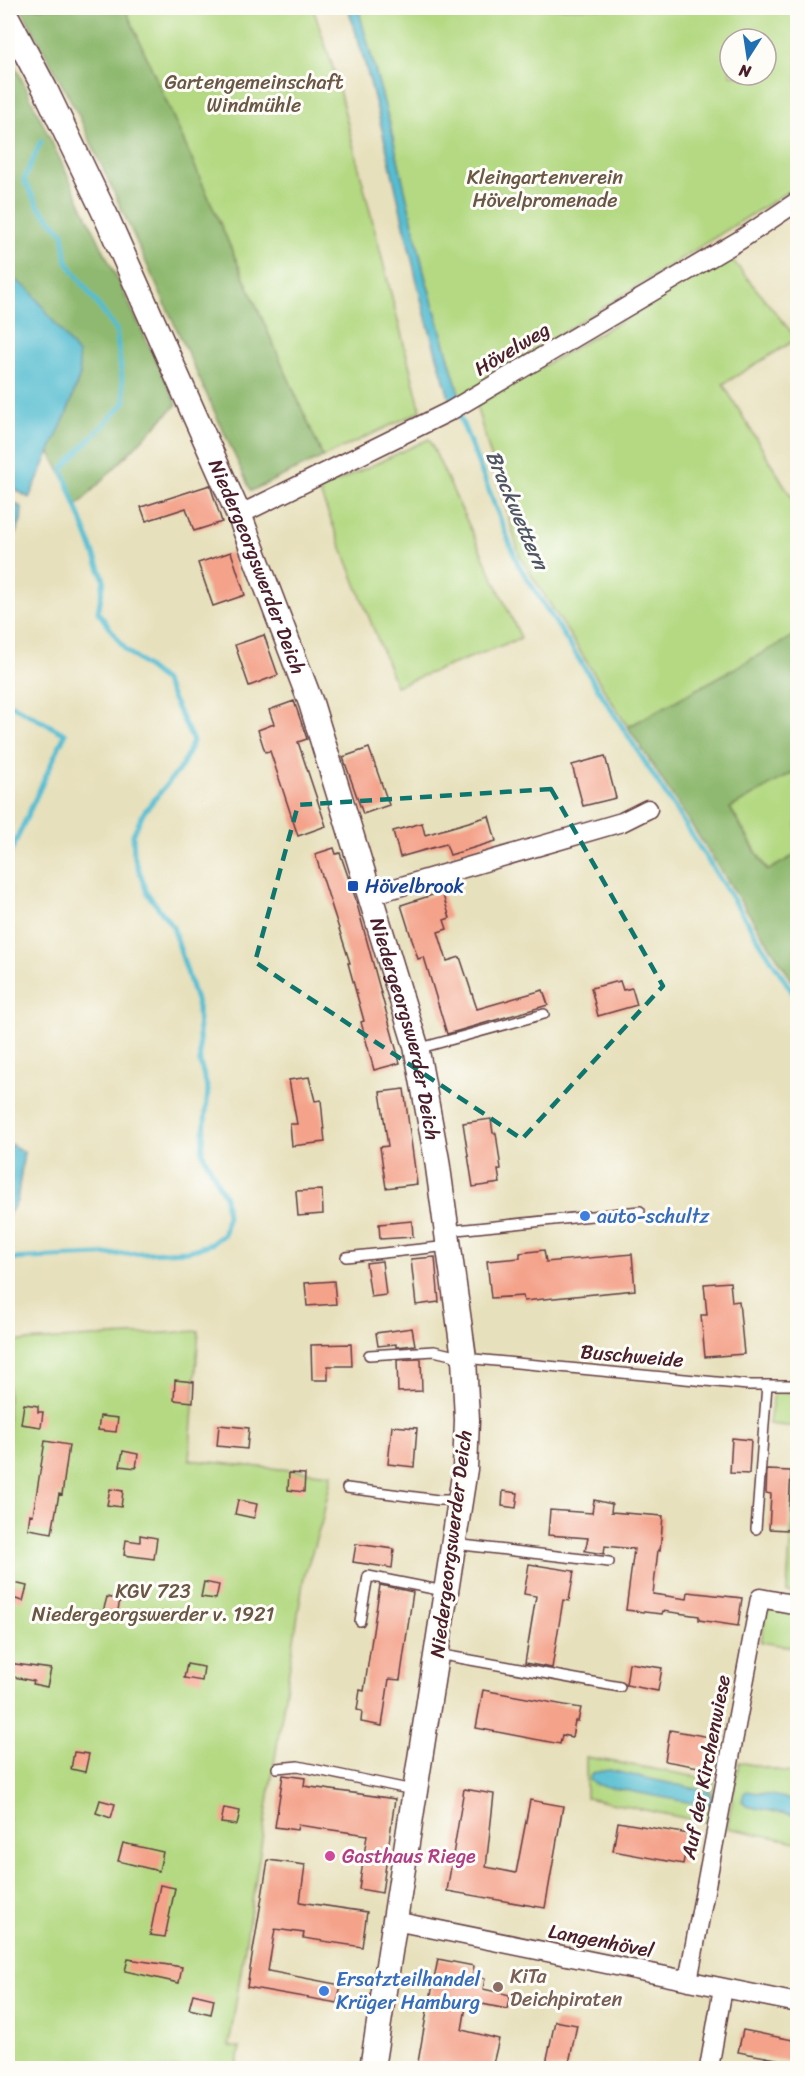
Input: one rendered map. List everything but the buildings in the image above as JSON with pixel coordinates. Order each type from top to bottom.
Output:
[{"type":"street","name":"Niedergeorgswerder Deich","points":[[8,19],[45,89],[105,214],[238,515],[310,703],[417,1049],[428,1102],[464,1358],[467,1420],[465,1469],[372,2068]]},
{"type":"street","name":"Hövelweg","points":[[238,515],[450,411],[740,240],[798,201]]},
{"type":"street","points":[[371,895],[622,822],[648,809]]},
{"type":"street","name":"Auf der Kirchenwiese","points":[[688,1981],[760,1598],[798,1605]]},
{"type":"street","name":"Langenhövel","points":[[395,1922],[798,2003]]},
{"type":"street","points":[[709,2068],[723,1988]]},
{"type":"lane","points":[[417,1049],[544,1014]]},
{"type":"lane","points":[[346,1257],[448,1239],[640,1212]]},
{"type":"lane","name":"Buschweide","points":[[369,1355],[434,1351],[464,1358],[767,1385],[798,1385]]},
{"type":"lane","points":[[756,1529],[767,1385]]},
{"type":"lane","points":[[346,1488],[438,1500],[460,1500]]},
{"type":"lane","points":[[454,1544],[609,1562]]},
{"type":"lane","points":[[360,1621],[369,1576],[422,1585],[447,1592]]},
{"type":"lane","points":[[437,1654],[620,1687]]},
{"type":"lane","points":[[277,1768],[298,1766],[415,1790]]},
{"type":"highlighted area","points":[[551,789],[663,986],[522,1139],[255,962],[298,805]]},
{"type":"green space","points":[[21,8],[125,8],[323,457],[251,491],[78,114]]},
{"type":"green space","name":"Gartengemeinschaft Windmühle","points":[[125,8],[313,8],[335,74],[421,411],[323,457]]},
{"type":"green space","name":"Kleingartenverein Hövelpromenade","points":[[358,8],[797,8],[797,186],[460,397],[425,276],[389,121]]},
{"type":"green space","points":[[8,51],[177,404],[78,505],[49,451],[67,413],[80,374],[30,290],[8,275]]},
{"type":"green space","points":[[730,257],[797,339],[723,384],[797,506],[797,634],[628,727],[520,557],[476,405]]},
{"type":"green space","points":[[429,439],[521,638],[396,686],[319,490]]},
{"type":"green space","points":[[797,634],[797,770],[730,808],[767,871],[797,854],[797,988],[628,727]]},
{"type":"green space","points":[[797,770],[797,854],[768,871],[730,808]]},
{"type":"green space","name":"KGV 723 Niedergeorgswerder v. 1921","points":[[199,1331],[189,1460],[332,1474],[322,1521],[304,1577],[229,2046],[240,2048],[236,2068],[8,2068],[8,1342]]},
{"type":"green space","points":[[774,1392],[797,1393],[797,1427],[769,1424]]},
{"type":"green space","points":[[797,1434],[798,1594],[787,1592]]},
{"type":"green space","points":[[767,1608],[797,1614],[797,1648],[761,1642]]},
{"type":"green space","points":[[586,1757],[715,1780],[709,1823],[586,1798]]},
{"type":"green space","points":[[739,1762],[797,1774],[797,1842],[727,1828]]},
{"type":"water","points":[[348,8],[358,8],[389,121],[425,276],[460,397],[450,401],[423,305],[376,107]]},
{"type":"water","points":[[8,275],[30,290],[78,354],[80,374],[67,413],[29,498],[8,485]]},
{"type":"water","points":[[8,499],[22,508],[21,520],[8,551]]},
{"type":"water","points":[[8,1145],[24,1152],[17,1201],[8,1216]]},
{"type":"water","points":[[609,1770],[710,1792],[712,1800],[710,1804],[703,1805],[598,1785],[589,1780],[592,1773]]},
{"type":"water","points":[[747,1791],[797,1800],[797,1816],[746,1806],[742,1801]]},
{"type":"waterway","points":[[8,1259],[189,1251],[211,1244],[224,1234],[227,1217],[225,1197],[202,1152],[208,1090],[200,1063],[198,1007],[173,927],[147,893],[134,856],[133,834],[144,812],[182,766],[193,741],[164,681],[126,650],[98,612],[104,580],[62,469],[125,402],[116,330],[67,262],[63,233],[38,206],[24,180],[41,141]]},
{"type":"waterway","name":"Brackwettern","points":[[458,412],[518,564],[798,1001]]},
{"type":"waterway","points":[[8,703],[65,734],[8,858]]},
{"type":"place","name":"Hövelbrook","points":[[353,886]]},
{"type":"place","name":"auto-schultz","points":[[585,1216]]},
{"type":"place","name":"Gasthaus Riege","points":[[330,1856]]},
{"type":"place","name":"KiTa Deichpiraten","points":[[498,1987]]},
{"type":"place","name":"Ersatzteilhandel Krüger Hamburg","points":[[324,1991]]}]
